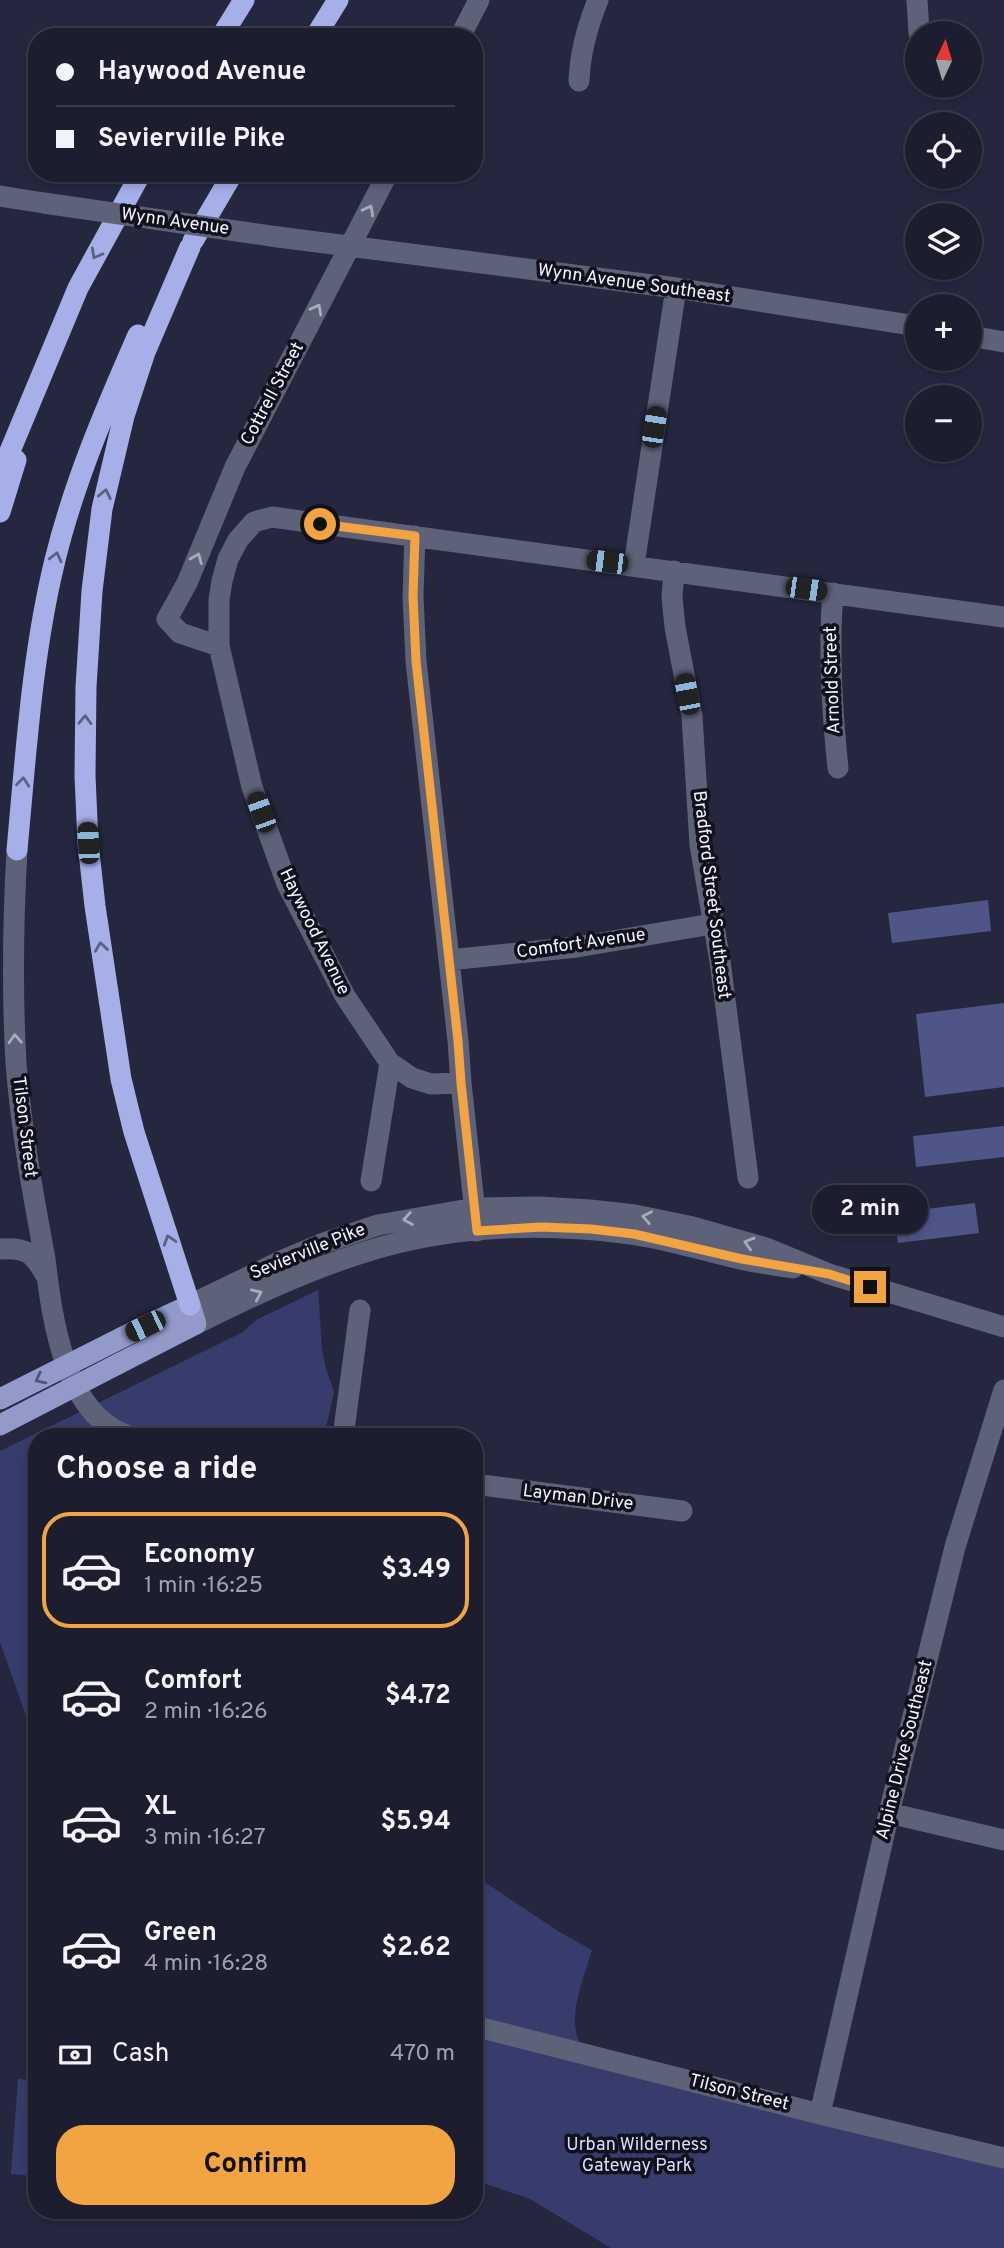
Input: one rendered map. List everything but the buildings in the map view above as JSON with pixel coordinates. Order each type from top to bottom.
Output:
[{"type":"highway","points":[[227,28],[244,0]]},
{"type":"highway","points":[[321,28],[338,0]]},
{"type":"highway","points":[[0,475],[78,288],[136,182]]},
{"type":"highway","points":[[17,850],[42,622],[69,509],[111,395],[139,333],[228,182]]},
{"type":"highway","points":[[190,247],[145,352],[121,428],[102,509],[92,591],[86,687],[85,776],[88,843],[95,906],[121,1079],[134,1132],[193,1315]]},
{"type":"highway","points":[[0,512],[41,374]]},
{"type":"main road","name":"Sevierville Pike","points":[[0,1399],[145,1326],[193,1315]]},
{"type":"main road","name":"Sevierville Pike","points":[[0,1425],[118,1364],[193,1315]]},
{"type":"street","points":[[465,28],[479,0]]},
{"type":"street","points":[[579,81],[583,40],[598,0]]},
{"type":"street","points":[[917,0],[918,21]]},
{"type":"street","name":"Cottrell Street","points":[[219,646],[180,633],[167,619],[187,583],[235,467],[383,182]]},
{"type":"street","name":"Wynn Avenue","points":[[0,196],[350,247]]},
{"type":"street","name":"Wynn Avenue Southeast","points":[[350,247],[676,288],[905,324]]},
{"type":"street","points":[[634,565],[676,288]]},
{"type":"street","points":[[982,338],[1004,342]]},
{"type":"street","name":"Haywood Avenue","points":[[461,1083],[430,1084],[412,1078],[390,1063],[345,996],[287,884],[252,788],[219,646],[219,600],[222,581],[238,540],[254,522],[272,517],[1004,617]]},
{"type":"street","points":[[415,536],[413,586],[416,661],[477,1231]]},
{"type":"street","name":"Bradford Street Southeast","points":[[674,571],[672,597],[692,716],[701,845],[720,961],[730,1055],[748,1178]]},
{"type":"street","name":"Arnold Street","points":[[833,593],[829,630],[838,768]]},
{"type":"street","name":"Tilson Street","points":[[17,850],[13,979],[16,1065],[24,1142],[46,1276],[64,1355],[83,1399],[93,1413],[111,1428]]},
{"type":"street","name":"Comfort Avenue","points":[[449,960],[577,947],[712,924]]},
{"type":"street","points":[[371,1181],[390,1063]]},
{"type":"street","name":"Sevierville Pike","points":[[193,1315],[324,1242],[378,1224],[475,1208],[539,1207],[635,1215],[693,1227],[766,1248],[829,1274],[1004,1327]]},
{"type":"street","points":[[8,1248],[26,1238],[37,1215]]},
{"type":"street","name":"Sevierville Pike","points":[[193,1315],[365,1252],[430,1237],[477,1231],[541,1227],[634,1234],[742,1259],[829,1274]]},
{"type":"street","name":"Tilson Street","points":[[8,1248],[33,1256],[46,1276]]},
{"type":"street","points":[[345,1428],[360,1310]]},
{"type":"street","name":"Alpine Drive Southeast","points":[[820,2114],[889,1813],[955,1547],[1004,1390]]},
{"type":"street","name":"Layman Drive","points":[[483,1486],[682,1511]]},
{"type":"street","points":[[889,1813],[1004,1840]]},
{"type":"street","name":"Tilson Street","points":[[483,2028],[1004,2158]]},
{"type":"green space","points":[[318,1290],[322,1349],[334,1392],[326,1428],[47,1428],[243,1332],[256,1320]]},
{"type":"green space","points":[[28,1437],[28,1721],[0,1642],[0,1451]]},
{"type":"green space","name":"Urban Wilderness Gateway Park","points":[[483,1881],[558,1931],[592,1950],[575,2013],[575,2026],[583,2047],[1004,2150],[1004,2248],[611,2248],[530,2199],[483,2183]]},
{"type":"green space","points":[[18,2079],[28,2080],[28,2175],[11,2174]]},
{"type":"route","points":[[320,524],[415,536],[413,596],[416,661],[477,1231],[541,1227],[634,1234],[742,1259],[829,1274],[870,1287]]}]
